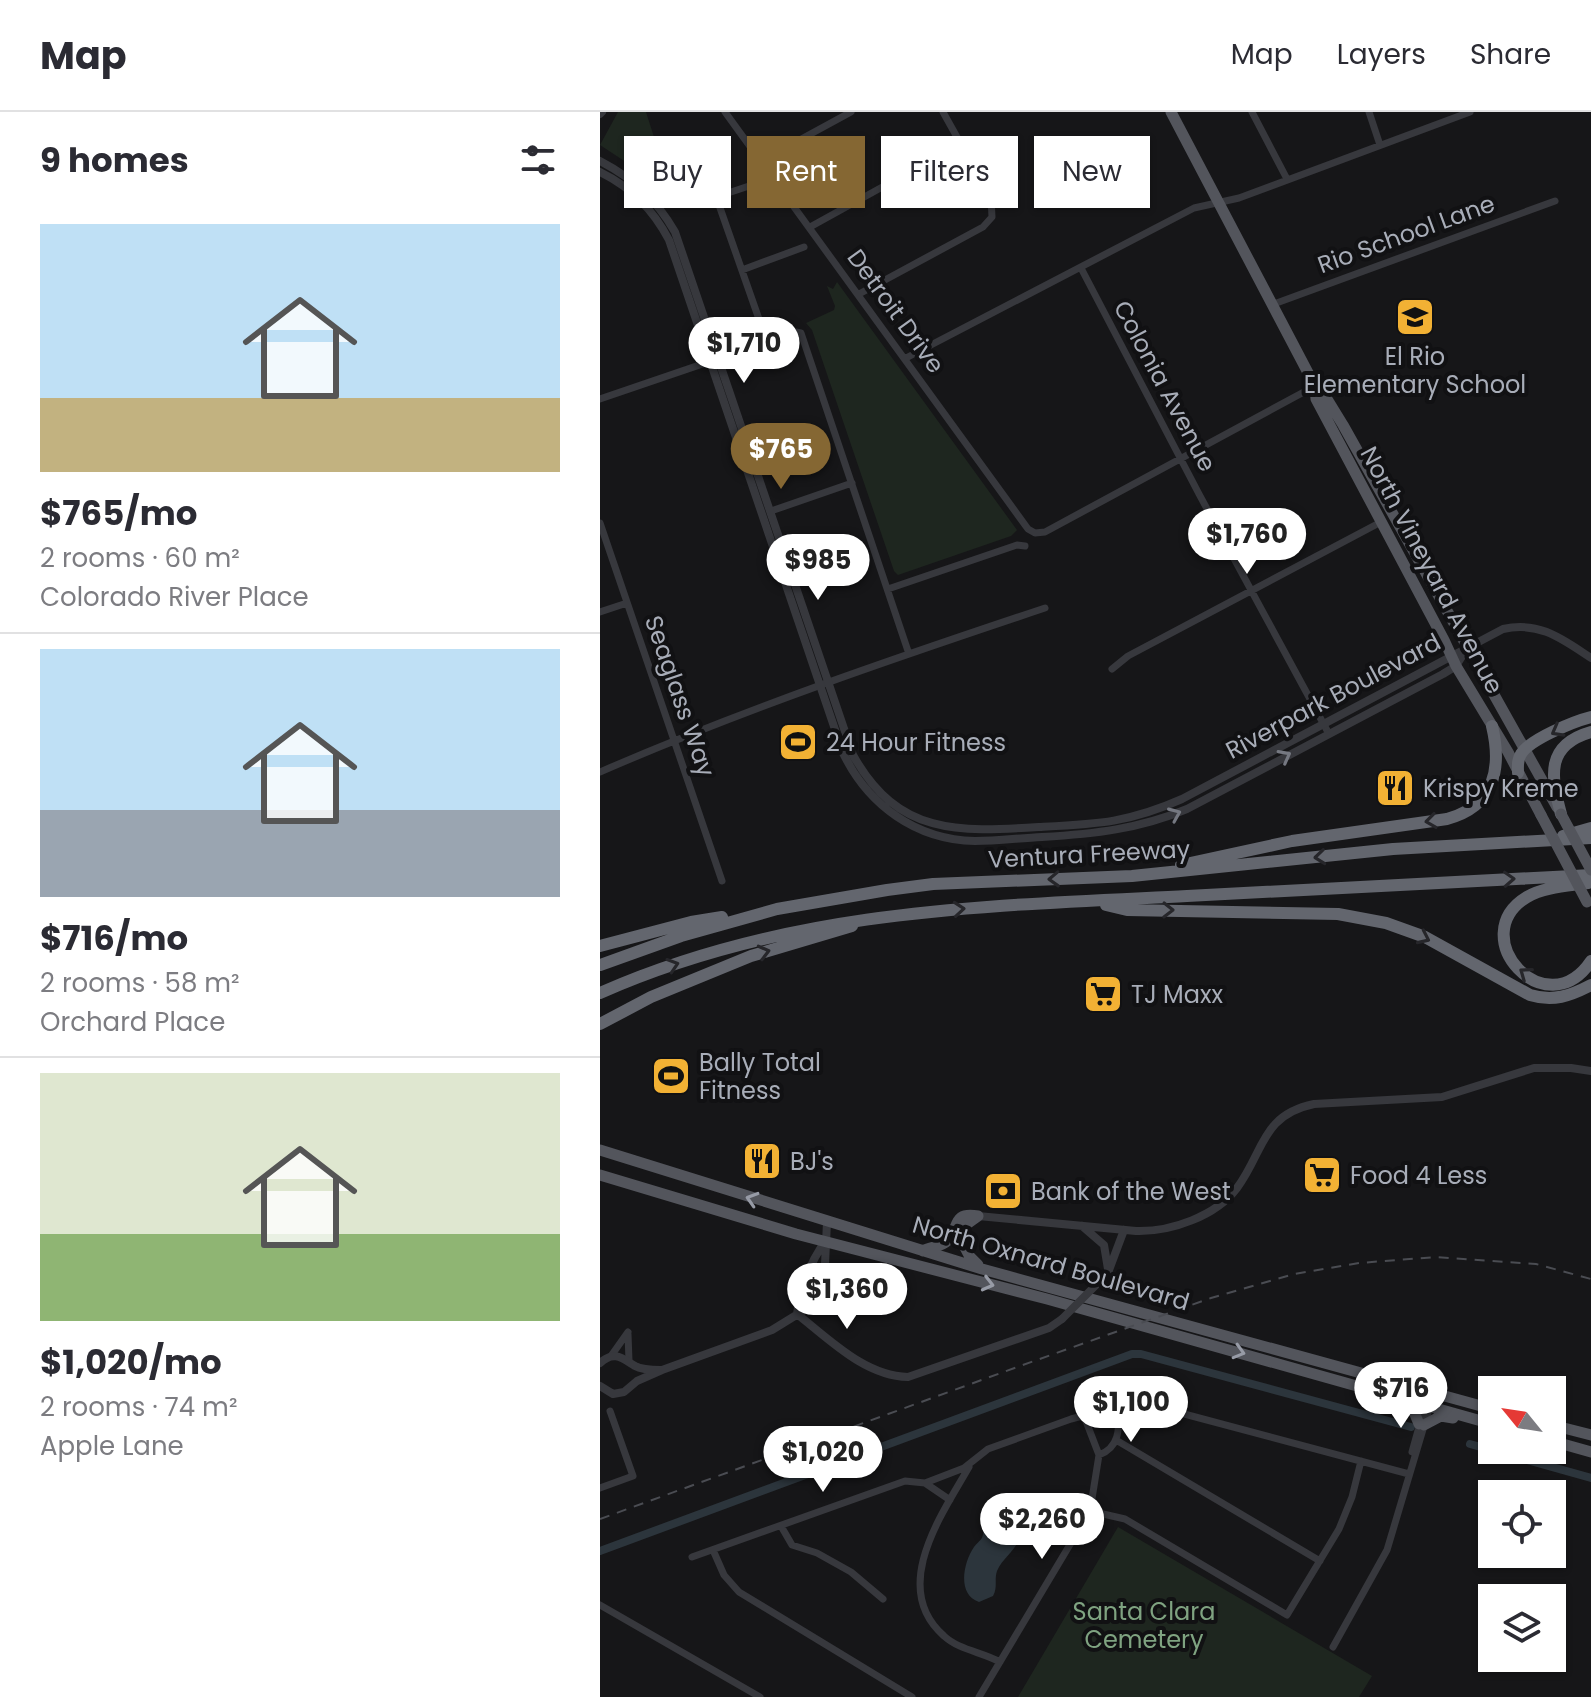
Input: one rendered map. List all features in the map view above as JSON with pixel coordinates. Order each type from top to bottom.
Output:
[{"type":"highway","points":[[1518,773],[1518,761],[1524,749],[1575,721],[1591,717]]},
{"type":"highway","points":[[1132,876],[1292,841],[1456,816],[1480,801],[1493,780],[1498,756],[1492,726]]},
{"type":"highway","points":[[1561,814],[1553,780],[1554,765],[1567,743],[1591,732]]},
{"type":"highway","points":[[1547,841],[1591,828]]},
{"type":"highway","name":"Ventura Freeway","points":[[600,965],[681,936],[777,909],[847,895],[933,884],[1132,876],[1393,849],[1591,838]]},
{"type":"highway","name":"Ventura Freeway","points":[[600,993],[657,970],[744,943],[791,931],[881,916],[1591,873]]},
{"type":"highway","points":[[1591,882],[1539,892],[1524,899],[1510,915],[1504,942],[1514,967],[1542,983],[1569,980],[1582,972],[1591,961]]},
{"type":"highway","points":[[1091,901],[1127,910],[1338,914],[1365,918],[1425,937],[1530,995],[1563,998],[1591,985]]},
{"type":"highway","points":[[600,946],[691,922],[777,909]]},
{"type":"highway","points":[[600,1024],[651,997],[751,956],[881,916]]},
{"type":"main road","name":"North Vineyard Avenue","points":[[1171,112],[1315,386],[1324,394],[1343,425],[1591,873]]},
{"type":"main road","name":"North Vineyard Avenue","points":[[1315,386],[1316,399],[1453,660],[1589,906]]},
{"type":"main road","points":[[1381,522],[1387,524],[1404,552],[1419,563]]},
{"type":"main road","name":"North Oxnard Boulevard","points":[[600,1150],[982,1269],[1478,1405]]},
{"type":"main road","name":"North Oxnard Boulevard","points":[[600,1175],[824,1242],[1047,1299],[1478,1421]]},
{"type":"main road","points":[[923,1251],[946,1242],[961,1217],[968,1214],[978,1216]]},
{"type":"main road","points":[[978,1216],[964,1226],[960,1238],[970,1257],[982,1269]]},
{"type":"main road","points":[[1379,1391],[1389,1400],[1410,1409],[1422,1424],[1441,1416],[1478,1423]]},
{"type":"main road","points":[[1566,1429],[1591,1435]]},
{"type":"main road","points":[[1566,1445],[1591,1452]]},
{"type":"street","name":"Detroit Drive","points":[[725,112],[747,142]]},
{"type":"street","points":[[807,136],[851,112]]},
{"type":"street","points":[[943,112],[956,136]]},
{"type":"street","points":[[1252,112],[1287,179]]},
{"type":"street","points":[[1369,112],[1380,145]]},
{"type":"street","points":[[906,358],[1184,213],[1205,204],[1219,204],[1470,112]]},
{"type":"street","name":"Riverpark Boulevard","points":[[600,161],[647,192],[675,232],[714,360],[824,684],[853,755],[872,784],[887,799],[914,816],[957,829],[1089,825],[1149,814],[1322,723],[1453,660]]},
{"type":"street","name":"Riverpark Boulevard","points":[[600,172],[630,189],[661,225],[771,511],[843,753],[869,794],[881,806],[911,825],[949,838],[974,841],[1125,830],[1187,809],[1329,734],[1497,631],[1525,625],[1556,634],[1591,658]]},
{"type":"street","points":[[747,187],[722,195],[719,199],[767,342]]},
{"type":"street","points":[[810,227],[881,188]]},
{"type":"street","name":"Rio School Lane","points":[[1271,305],[1555,201]]},
{"type":"street","name":"Detroit Drive","points":[[796,208],[1028,529],[1035,533],[1045,532],[1181,459]]},
{"type":"street","points":[[859,294],[983,227],[990,220],[993,208]]},
{"type":"street","points":[[742,270],[804,247]]},
{"type":"street","name":"Colonia Avenue","points":[[1081,268],[1329,734]]},
{"type":"street","points":[[600,399],[796,332],[801,333],[909,654]]},
{"type":"street","points":[[1181,459],[1315,386]]},
{"type":"street","points":[[771,511],[852,483]]},
{"type":"street","points":[[1112,669],[1128,656],[1381,522]]},
{"type":"street","name":"Seaglass Way","points":[[600,523],[722,881]]},
{"type":"street","points":[[888,589],[1017,545],[1025,546]]},
{"type":"street","points":[[600,612],[627,603]]},
{"type":"street","points":[[600,772],[673,739],[1045,608]]},
{"type":"street","points":[[978,1216],[1141,1232],[1160,1229],[1215,1209],[1237,1188],[1272,1126],[1295,1109],[1314,1104],[1455,1095],[1529,1069],[1561,1067],[1591,1071]]},
{"type":"street","points":[[600,1386],[609,1393],[617,1394],[662,1370],[772,1330],[811,1306],[825,1264],[827,1222]]},
{"type":"street","points":[[1080,1225],[1104,1245],[1109,1270]]},
{"type":"street","points":[[797,1314],[870,1368],[893,1377],[908,1377],[1049,1328],[1062,1319],[1109,1270],[1124,1230]]},
{"type":"street","points":[[797,1314],[812,1260],[824,1242]]},
{"type":"street","points":[[600,1363],[611,1356],[628,1332],[635,1372],[633,1384]]},
{"type":"street","points":[[611,1356],[650,1370],[662,1370]]},
{"type":"street","points":[[1333,1647],[1387,1550],[1431,1391]]},
{"type":"street","points":[[692,1557],[905,1481],[925,1483],[951,1475],[988,1449],[1119,1406],[1158,1407],[1409,1474]]},
{"type":"street","points":[[1099,1455],[1107,1452],[1116,1440],[1119,1406]]},
{"type":"street","points":[[600,1488],[633,1476],[610,1411]]},
{"type":"street","points":[[979,1697],[1090,1511],[1099,1455],[1084,1416]]},
{"type":"street","points":[[1116,1440],[1320,1561]]},
{"type":"street","points":[[972,1461],[930,1534],[924,1551],[923,1602],[934,1626],[945,1637],[1000,1662]]},
{"type":"street","points":[[1090,1511],[1125,1519],[1287,1615],[1346,1514],[1361,1461]]},
{"type":"street","points":[[925,1483],[950,1500]]},
{"type":"street","points":[[781,1526],[792,1545],[817,1553],[842,1567],[883,1599]]},
{"type":"street","points":[[713,1550],[724,1575],[739,1592],[912,1697]]},
{"type":"street","points":[[600,1605],[760,1697]]},
{"type":"green space","points":[[618,112],[646,112],[654,136],[624,136],[624,161],[600,145]]},
{"type":"green space","points":[[837,282],[1017,530],[1011,536],[898,575],[894,571],[812,330],[806,323],[834,310],[827,286],[833,289]]},
{"type":"green space","points":[[1031,1503],[1065,1523],[1055,1540],[1021,1520]]},
{"type":"green space","name":"Santa Clara Cemetery","points":[[1118,1527],[1372,1676],[1359,1697],[1018,1697]]},
{"type":"shaded area","points":[[1002,1508],[1015,1517],[1020,1535],[997,1571],[993,1596],[979,1602],[967,1593],[965,1570],[970,1554],[982,1538],[988,1513]]},
{"type":"waterway","points":[[600,1551],[1132,1354],[1411,1427]]},
{"type":"waterway","points":[[1470,1444],[1591,1478]]},
{"type":"railway","points":[[600,1519],[1211,1298],[1294,1274],[1359,1263],[1436,1257],[1536,1264],[1591,1279]]},
{"type":"place","name":"El Rio Elementary School","points":[[1415,317]]},
{"type":"place","name":"24 Hour Fitness","points":[[798,742]]},
{"type":"place","name":"Krispy Kreme","points":[[1395,788]]},
{"type":"place","name":"TJ Maxx","points":[[1103,994]]},
{"type":"place","name":"Bally Total Fitness","points":[[671,1076]]},
{"type":"place","name":"BJ's","points":[[762,1161]]},
{"type":"place","name":"Food 4 Less","points":[[1322,1175]]},
{"type":"place","name":"Bank of the West","points":[[1003,1191]]}]
